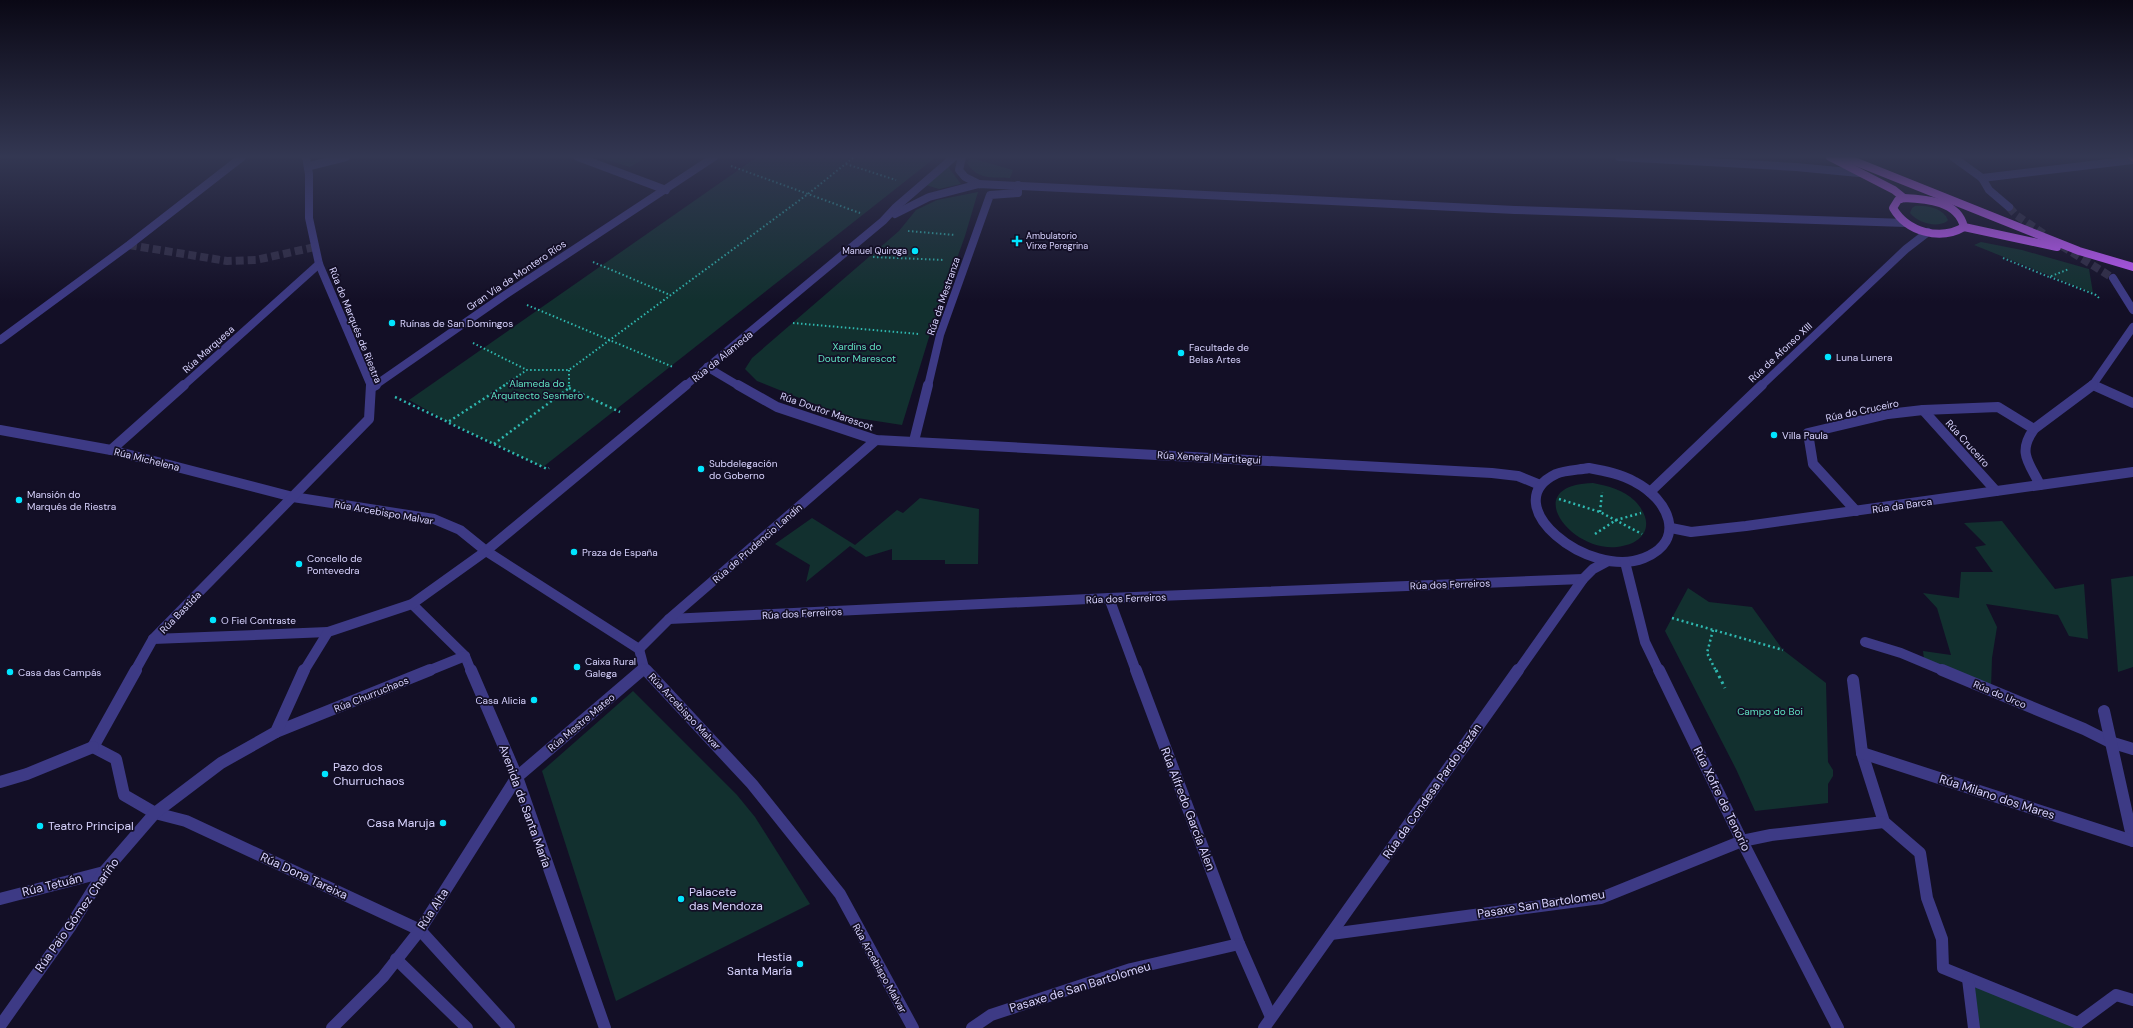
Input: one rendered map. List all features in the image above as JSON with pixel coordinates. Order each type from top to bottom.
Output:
[{"type":"main road","points":[[1895,205],[1893,208],[1899,218],[1906,223],[1928,232],[1952,233],[1964,227],[2079,251],[2133,267]]},
{"type":"main road","points":[[1946,205],[1957,212],[1964,220],[1964,227]]},
{"type":"main road","points":[[1964,205],[2079,251]]},
{"type":"street","points":[[0,340],[129,245],[180,205]]},
{"type":"street","name":"Rúa do Marqués de Riestra","points":[[293,496],[369,419],[372,387],[319,264],[308,205]]},
{"type":"street","name":"Gran Vía de Montero Ríos","points":[[372,387],[505,295],[643,205]]},
{"type":"street","name":"Rúa da Alameda","points":[[486,551],[883,221],[898,205]]},
{"type":"street","points":[[883,221],[912,205]]},
{"type":"street","name":"Rúa da Mestranza","points":[[914,441],[940,335],[986,205]]},
{"type":"street","points":[[1415,205],[1515,210],[1906,223]]},
{"type":"street","points":[[2006,205],[2009,208]]},
{"type":"street","name":"Rúa de Afonso XIII","points":[[1650,492],[1672,468],[1894,259],[1928,232]]},
{"type":"street","name":"Rúa Marquesa","points":[[111,450],[319,264]]},
{"type":"street","points":[[2113,278],[2133,310]]},
{"type":"street","points":[[2040,485],[2024,451],[2027,439],[2034,429],[2094,385],[2107,362],[2133,327]]},
{"type":"street","name":"Rúa Doutor Marescot","points":[[707,367],[777,407],[876,440]]},
{"type":"street","points":[[2094,385],[2133,403]]},
{"type":"street","name":"Rúa do Cruceiro","points":[[1856,511],[1813,464],[1808,433],[1888,414],[1923,410],[1998,407],[2034,429]]},
{"type":"street","name":"Rúa Cruceiro","points":[[1923,410],[1996,492]]},
{"type":"street","name":"Rúa Michelena","points":[[0,430],[111,450],[293,496]]},
{"type":"street","name":"Rúa Xeneral Martitegui","points":[[876,440],[1492,473],[1518,476],[1540,485]]},
{"type":"street","name":"Rúa de Prudencio Landín","points":[[639,649],[669,619],[876,440]]},
{"type":"street","points":[[1589,468],[1610,472],[1631,480],[1650,492],[1665,511],[1671,528],[1666,545],[1654,555],[1641,560],[1625,562],[1608,561],[1576,551],[1555,537],[1546,528],[1542,523],[1536,508],[1537,492],[1540,485],[1552,474],[1568,469],[1589,468]]},
{"type":"street","name":"Rúa da Barca","points":[[1671,528],[1691,532],[1996,492],[2133,472]]},
{"type":"street","name":"Rúa Arcebispo Malvar","points":[[293,496],[434,519],[460,530],[486,551],[639,649],[644,668],[752,784],[840,894],[913,1028]]},
{"type":"street","name":"Rúa Bastida","points":[[93,747],[153,639],[293,496]]},
{"type":"street","points":[[153,639],[328,632],[412,604],[486,551]]},
{"type":"street","name":"Rúa da Condesa Pardo Bazán","points":[[1264,1028],[1583,579],[1593,569],[1608,561]]},
{"type":"street","name":"Rúa Xofre de Tenorio","points":[[1625,562],[1645,642],[1742,841],[1838,1028]]},
{"type":"street","name":"Rúa dos Ferreiros","points":[[669,619],[1109,598],[1583,579]]},
{"type":"street","name":"Rúa Alfredo García Alen","points":[[1109,598],[1239,944],[1271,1018]]},
{"type":"street","name":"Avenida de Santa María","points":[[412,604],[465,656],[516,777],[605,1028]]},
{"type":"street","points":[[276,732],[304,670],[328,632]]},
{"type":"street","name":"Rúa do Urco","points":[[1865,642],[1901,653],[2084,729],[2110,742],[2133,749]]},
{"type":"street","name":"Rúa Churruchaos","points":[[276,732],[465,656]]},
{"type":"street","name":"Rúa Mestre Mateo","points":[[516,777],[644,668]]},
{"type":"street","points":[[1853,680],[1862,753],[1884,822],[1920,853],[1927,898],[1942,939],[1943,968],[2078,1026],[2116,994],[2133,1000]]},
{"type":"street","points":[[2104,711],[2133,841]]},
{"type":"street","name":"Rúa Paio Gómez Chariño","points":[[0,1026],[70,927],[104,872],[155,813],[221,762],[276,732]]},
{"type":"street","points":[[0,782],[27,774],[93,747]]},
{"type":"street","name":"Rúa Dona Tareixa","points":[[93,747],[116,760],[124,795],[155,813],[186,821],[420,930],[509,1028]]},
{"type":"street","name":"Rúa Milano dos Mares","points":[[1862,753],[2133,841]]},
{"type":"street","name":"Rúa Alta","points":[[332,1028],[382,976],[420,930],[516,777]]},
{"type":"street","points":[[1742,841],[1771,834],[1884,822]]},
{"type":"street","name":"Pasaxe San Bartolomeu","points":[[1331,934],[1602,898],[1742,841]]},
{"type":"street","name":"Rúa Tetuán","points":[[0,899],[104,872]]},
{"type":"street","name":"Pasaxe de San Bartolomeu","points":[[972,1028],[991,1015],[1131,969],[1239,944]]},
{"type":"street","points":[[396,959],[467,1028]]},
{"type":"street","points":[[1968,979],[1974,1028]]},
{"type":"path","points":[[451,332],[527,370],[568,370],[793,205]]},
{"type":"path","points":[[839,205],[864,214]]},
{"type":"path","points":[[907,231],[975,237]]},
{"type":"path","points":[[571,252],[670,295]]},
{"type":"path","points":[[871,257],[967,262]]},
{"type":"path","points":[[2049,277],[2096,295],[2101,300]]},
{"type":"path","points":[[505,295],[677,369],[671,374]]},
{"type":"path","points":[[794,317],[788,322],[940,335]]},
{"type":"path","points":[[448,422],[527,370]]},
{"type":"path","points":[[568,370],[569,388]]},
{"type":"path","points":[[372,387],[547,469],[554,465]]},
{"type":"path","points":[[569,388],[620,412]]},
{"type":"path","points":[[494,444],[569,388]]},
{"type":"path","points":[[614,417],[627,408]]},
{"type":"path","points":[[1600,512],[1602,485]]},
{"type":"path","points":[[1556,498],[1600,512],[1643,535]]},
{"type":"path","points":[[1590,536],[1616,520],[1643,513]]},
{"type":"path","points":[[1672,618],[1783,650]]},
{"type":"path","points":[[1713,630],[1707,653],[1725,688]]},
{"type":"green space","name":"Alameda do Arquitecto Sesmero","points":[[688,205],[875,205],[543,467],[448,422],[409,400]]},
{"type":"green space","name":"Xardíns do Doutor Marescot","points":[[927,205],[974,205],[965,236],[930,334],[902,425],[844,416],[757,381],[745,369],[752,358],[899,231],[916,210]]},
{"type":"green space","points":[[1915,206],[1934,208],[1946,216],[1948,220],[1942,224],[1926,223],[1917,219],[1910,213],[1912,208]]},
{"type":"green space","points":[[1981,242],[2022,250],[2089,269],[2093,293],[1974,245]]},
{"type":"green space","points":[[1593,483],[1621,491],[1631,497],[1641,509],[1645,517],[1645,531],[1635,542],[1617,547],[1599,546],[1583,539],[1569,529],[1560,518],[1556,505],[1559,495],[1571,487]]},
{"type":"green space","points":[[920,498],[979,509],[978,564],[945,564],[945,560],[892,560],[892,549],[866,557],[850,546],[806,582],[810,565],[775,544],[812,518],[855,545],[897,510],[903,513]]},
{"type":"green space","points":[[2002,521],[2055,589],[2084,584],[2088,639],[2069,636],[2058,615],[1986,604],[1997,627],[1992,658],[1991,688],[1924,659],[1923,651],[1951,655],[1937,608],[1923,593],[1959,598],[1961,572],[1993,572],[1975,547],[1986,545],[1964,523]]},
{"type":"green space","points":[[2133,576],[2133,667],[2118,672],[2111,579]]},
{"type":"green space","name":"Campo do Boi","points":[[1688,588],[1709,602],[1752,607],[1783,650],[1826,683],[1828,762],[1833,770],[1833,776],[1828,784],[1828,803],[1755,811],[1736,769],[1665,631]]},
{"type":"green space","points":[[633,691],[737,795],[755,817],[810,904],[616,1001],[542,771]]},
{"type":"green space","points":[[1968,979],[2078,1028],[1974,1028]]},
{"type":"tunnel","points":[[2009,207],[2016,215],[2047,236]]},
{"type":"tunnel","points":[[129,245],[227,261],[256,260],[315,247]]},
{"type":"tunnel","points":[[2062,246],[2113,278]]},
{"type":"place","name":"Ambulatorio Virxe Peregrina","points":[[1017,241]]},
{"type":"place","name":"Manuel Quiroga","points":[[915,251]]},
{"type":"place","name":"Ruínas de San Domingos","points":[[392,323]]},
{"type":"place","name":"Facultade de Belas Artes","points":[[1181,353]]},
{"type":"place","name":"Luna Lunera","points":[[1828,357]]},
{"type":"place","name":"Villa Paula","points":[[1774,435]]},
{"type":"place","name":"Subdelegación do Goberno","points":[[701,469]]},
{"type":"place","name":"Mansión do Marqués de Riestra","points":[[19,500]]},
{"type":"place","name":"Praza de España","points":[[574,552]]},
{"type":"place","name":"Concello de Pontevedra","points":[[299,564]]},
{"type":"place","name":"O Fiel Contraste","points":[[213,620]]},
{"type":"place","name":"Caixa Rural Galega","points":[[577,667]]},
{"type":"place","name":"Casa das Campás","points":[[10,672]]},
{"type":"place","name":"Casa Alicia","points":[[534,700]]},
{"type":"place","name":"Pazo dos Churruchaos","points":[[325,774]]},
{"type":"place","name":"Casa Maruja","points":[[443,823]]},
{"type":"place","name":"Teatro Principal","points":[[40,826]]},
{"type":"place","name":"Palacete das Mendoza","points":[[681,899]]},
{"type":"place","name":"Hestia Santa María","points":[[800,964]]}]
